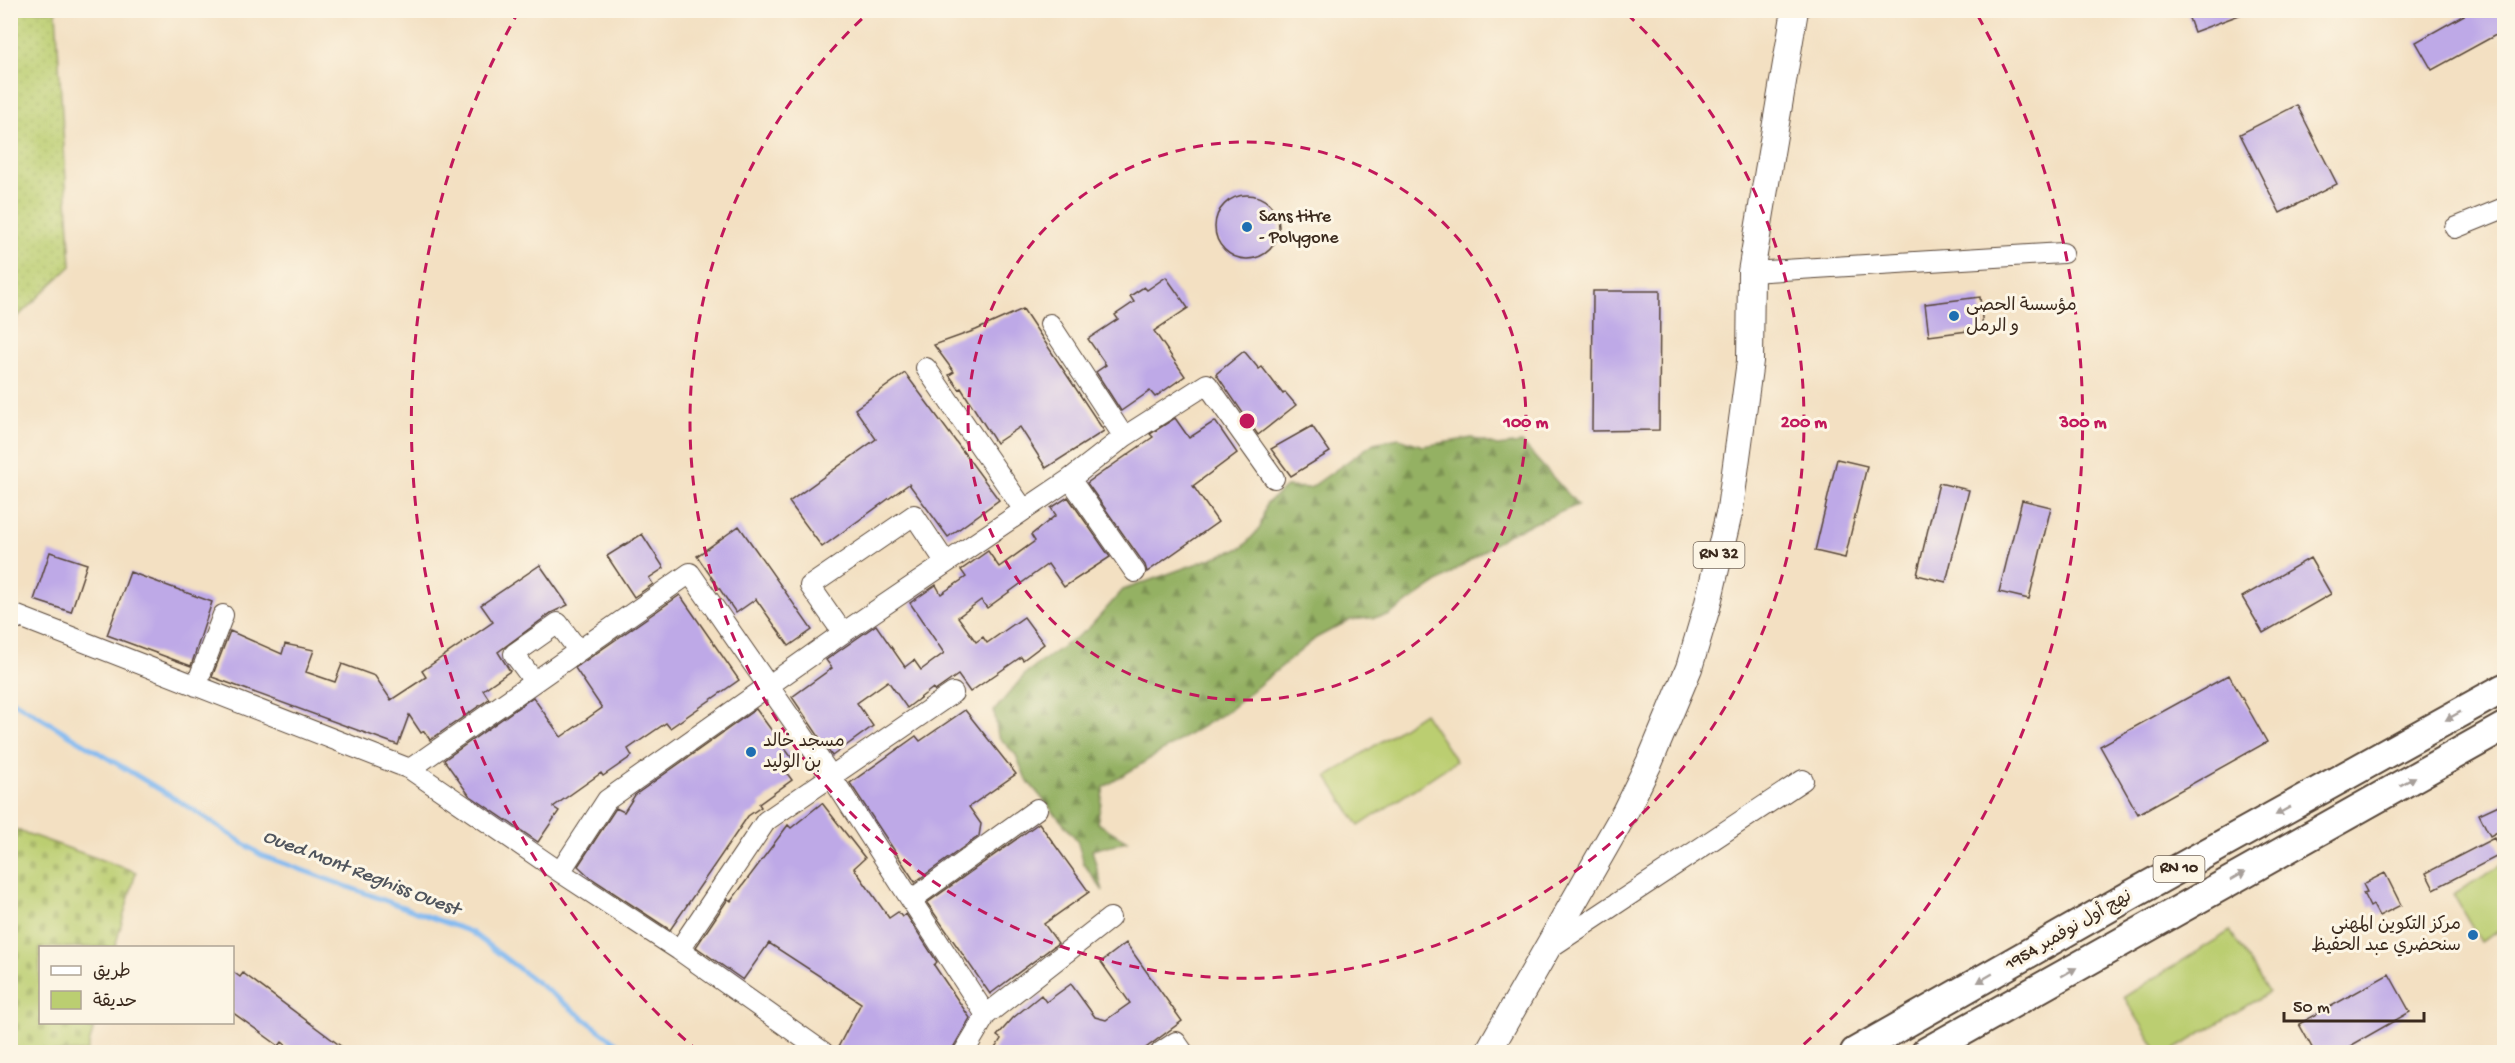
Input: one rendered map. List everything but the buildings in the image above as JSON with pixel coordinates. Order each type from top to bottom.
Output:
[{"type":"highway","name":"نهج أول نوفمبر 1954","points":[[1855,1053],[2131,895],[2505,687]]},
{"type":"highway","name":"نهج أول نوفمبر 1954","points":[[1926,1053],[2505,727]]},
{"type":"main road","name":"RN 32","points":[[1488,1053],[1625,812],[1650,761],[1689,668],[1707,607],[1730,509],[1750,361],[1751,272],[1795,10]]},
{"type":"street","points":[[2455,228],[2505,208]]},
{"type":"street","points":[[1751,272],[2063,253]]},
{"type":"street","points":[[1050,324],[1124,437]]},
{"type":"street","points":[[926,368],[1024,510]]},
{"type":"street","points":[[560,872],[607,800],[843,633],[1070,479],[1124,437],[1207,384],[1274,478]]},
{"type":"street","points":[[1070,479],[1135,572]]},
{"type":"street","points":[[843,633],[810,586],[914,515],[946,562]]},
{"type":"street","points":[[410,769],[690,573],[831,776],[986,1015]]},
{"type":"street","points":[[10,613],[410,769],[679,950],[824,1053]]},
{"type":"street","points":[[196,686],[223,615]]},
{"type":"street","points":[[534,681],[514,654],[558,622],[578,650]]},
{"type":"street","points":[[679,950],[766,821],[953,693]]},
{"type":"street","points":[[1548,950],[1803,780]]},
{"type":"street","points":[[911,900],[1037,809]]},
{"type":"street","points":[[964,1053],[986,1015],[1110,918]]},
{"type":"street","points":[[1161,1053],[1176,1042],[1183,1053]]},
{"type":"green space","points":[[11,10],[56,11],[71,266],[11,323]]},
{"type":"green space","points":[[1399,438],[1423,446],[1472,438],[1497,446],[1522,443],[1578,505],[1510,533],[1388,616],[1350,620],[1316,638],[1229,710],[1104,787],[1097,823],[1127,841],[1092,850],[1103,891],[1084,864],[1077,840],[1026,779],[1016,755],[998,736],[994,711],[1027,672],[1089,628],[1123,590],[1243,547],[1260,528],[1266,504],[1286,487],[1310,488],[1374,443]]},
{"type":"green space","points":[[1424,713],[1456,761],[1359,826],[1327,777]]},
{"type":"green space","points":[[11,828],[136,872],[115,946],[39,946],[39,1024],[95,1024],[87,1052],[11,1052]]},
{"type":"green space","points":[[2504,864],[2504,928],[2481,942],[2453,894]]},
{"type":"green space","points":[[2230,931],[2269,992],[2171,1052],[2158,1052],[2124,997]]},
{"type":"waterway","name":"Oued Mont Reghiss Ouest","points":[[10,699],[192,809],[261,855],[471,932],[628,1052]]},
{"type":"place","name":"Sans titre - Polygone","points":[[1247,227]]},
{"type":"place","name":"مؤسسة الحصى و الرمل","points":[[1954,316]]},
{"type":"place","name":"مسجد خالد بن الوليد","points":[[751,752]]},
{"type":"place","name":"مركز التكوين المهني سنحضري عبد الحفيظ","points":[[2473,935]]}]
